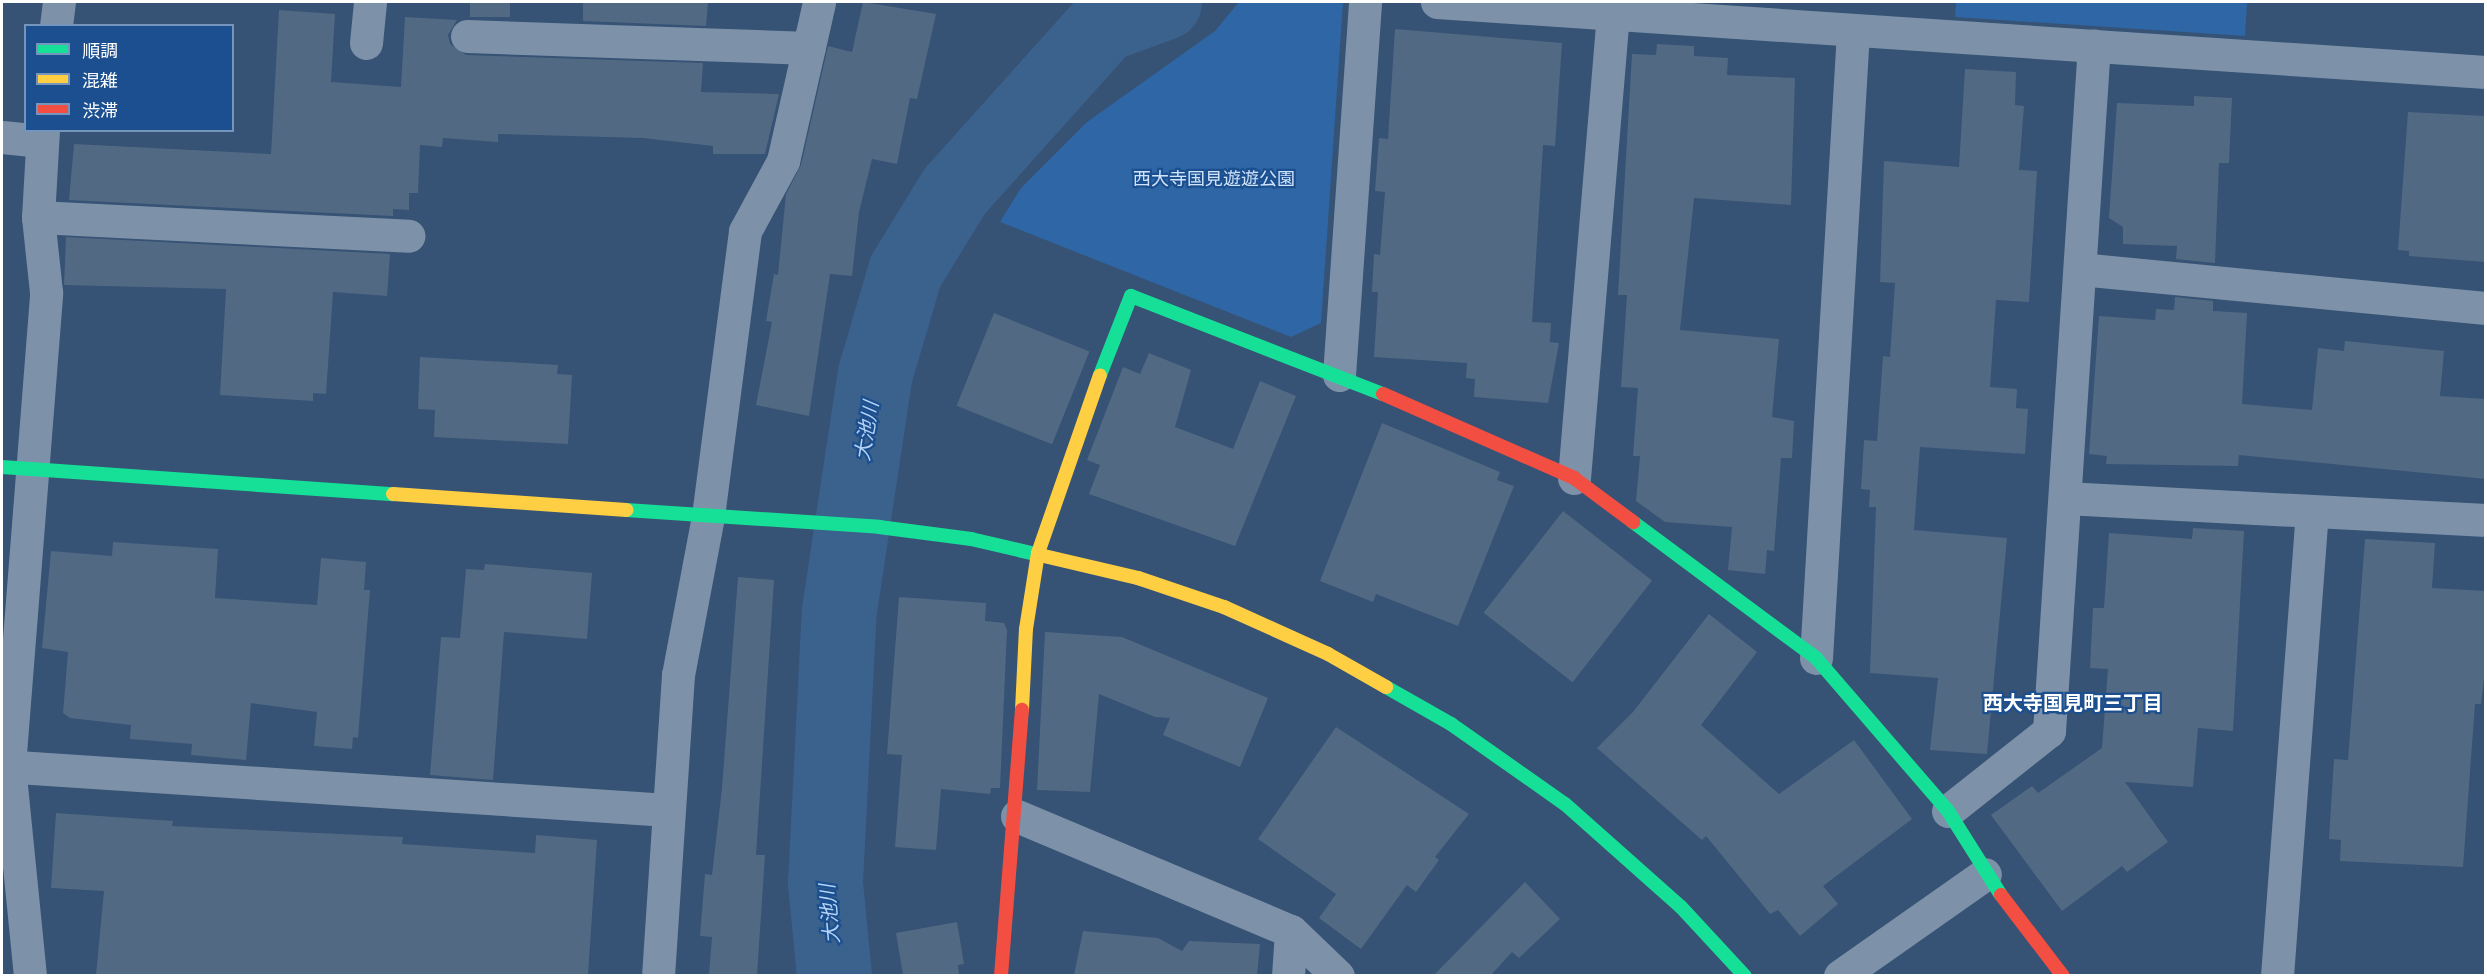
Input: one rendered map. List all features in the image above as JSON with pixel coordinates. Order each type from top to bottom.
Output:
[{"type":"street","points":[[56,24],[58,2]]},
{"type":"street","points":[[366,43],[370,2]]},
{"type":"street","points":[[658,975],[678,675],[708,516],[745,231],[783,161],[819,2]]},
{"type":"street","points":[[1339,375],[1365,2]]},
{"type":"street","points":[[1437,2],[2486,72]]},
{"type":"street","points":[[1574,478],[1613,15]]},
{"type":"street","points":[[1816,658],[1853,31]]},
{"type":"street","points":[[467,36],[809,48]]},
{"type":"street","points":[[1948,811],[2049,731],[2094,45]]},
{"type":"street","points":[[2,137],[42,136],[38,218],[46,292],[17,469],[5,766],[30,975]]},
{"type":"street","points":[[38,218],[409,236]]},
{"type":"street","points":[[2080,269],[2486,308]]},
{"type":"street","points":[[1000,975],[1017,816],[1026,629],[1038,553],[1072,446],[1131,296],[1339,375],[1574,478],[1816,658],[1948,811],[1985,874],[2063,975]]},
{"type":"street","points":[[17,469],[879,527],[1038,553],[1138,578],[1224,607],[1328,654],[1451,724],[1565,804],[1681,907],[1746,975]]},
{"type":"street","points":[[2065,498],[2312,513],[2486,519]]},
{"type":"street","points":[[2277,975],[2312,513]]},
{"type":"street","points":[[5,766],[668,810]]},
{"type":"street","points":[[1017,816],[1291,931],[1338,975]]},
{"type":"street","points":[[1840,975],[1985,874]]},
{"type":"street","points":[[1288,975],[1291,931]]},
{"type":"green space","name":"西大寺国見遊遊公園","points":[[1239,2],[1343,2],[1321,323],[1291,337],[1000,222],[1021,188],[1087,122],[1215,31]]},
{"type":"green space","points":[[1956,2],[2247,2],[2245,36],[1955,17]]},
{"type":"building","points":[[470,2],[510,2],[510,17],[470,17]]},
{"type":"building","points":[[583,2],[708,2],[706,26],[583,21]]},
{"type":"building","points":[[863,2],[936,14],[917,99],[910,98],[897,164],[872,159],[859,212],[852,276],[830,274],[809,416],[756,405],[772,322],[766,321],[774,274],[778,275],[786,194],[801,165],[828,46],[852,52]]},
{"type":"building","points":[[279,10],[335,14],[331,82],[401,87],[405,17],[457,20],[448,35],[450,44],[466,55],[703,63],[701,92],[779,94],[765,154],[713,154],[713,146],[643,138],[498,134],[498,142],[443,138],[442,147],[420,145],[418,193],[409,193],[409,210],[393,209],[393,216],[69,200],[74,144],[271,154]]},
{"type":"building","points":[[1395,29],[1562,43],[1555,146],[1543,145],[1532,322],[1551,323],[1550,342],[1559,343],[1548,403],[1474,397],[1475,379],[1466,378],[1467,363],[1374,357],[1378,292],[1372,292],[1374,254],[1380,255],[1385,192],[1375,191],[1379,138],[1388,139]]},
{"type":"building","points":[[1657,44],[1694,46],[1694,56],[1728,58],[1727,75],[1795,78],[1791,205],[1694,198],[1680,330],[1779,339],[1772,417],[1794,421],[1792,458],[1781,458],[1774,551],[1767,550],[1765,574],[1728,570],[1732,527],[1665,522],[1636,501],[1640,456],[1633,456],[1638,388],[1621,387],[1627,295],[1618,295],[1632,54],[1656,55]]},
{"type":"building","points":[[1965,69],[2016,72],[2015,105],[2024,106],[2019,170],[2037,171],[2029,302],[1996,300],[1990,387],[2017,389],[2016,408],[2028,409],[2025,454],[1920,447],[1914,530],[2007,538],[1987,754],[1930,750],[1938,678],[1870,673],[1876,507],[1869,507],[1870,490],[1861,489],[1864,440],[1877,441],[1883,356],[1890,357],[1895,283],[1880,282],[1884,161],[1959,167]]},
{"type":"building","points":[[2194,96],[2232,98],[2229,163],[2219,163],[2215,263],[2176,259],[2177,246],[2123,244],[2123,227],[2109,218],[2117,103],[2194,106]]},
{"type":"building","points":[[2408,112],[2486,116],[2486,262],[2409,256],[2409,251],[2398,250]]},
{"type":"building","points":[[66,237],[390,254],[387,296],[333,292],[326,394],[313,393],[313,401],[220,395],[226,289],[64,285]]},
{"type":"building","points":[[2175,297],[2213,301],[2213,311],[2247,313],[2242,404],[2312,410],[2318,348],[2344,351],[2345,341],[2444,351],[2440,396],[2486,399],[2486,479],[2239,455],[2238,466],[2106,464],[2107,456],[2089,454],[2099,316],[2155,320],[2156,309],[2174,310]]},
{"type":"building","points":[[994,313],[1089,352],[1052,444],[957,406]]},
{"type":"building","points":[[1149,353],[1191,370],[1175,427],[1233,449],[1260,381],[1296,396],[1235,546],[1089,494],[1100,465],[1087,460],[1123,367],[1140,374]]},
{"type":"building","points":[[420,357],[558,365],[557,374],[572,375],[568,444],[434,437],[435,410],[418,409]]},
{"type":"building","points":[[1382,423],[1500,472],[1497,480],[1514,486],[1458,626],[1376,594],[1373,602],[1320,581]]},
{"type":"building","points":[[1563,511],[1652,581],[1573,682],[1484,613]]},
{"type":"building","points":[[2193,528],[2244,531],[2233,731],[2198,728],[2193,787],[2125,782],[2168,842],[2127,872],[2122,866],[2062,911],[1991,815],[2032,786],[2038,793],[2102,748],[2108,669],[2090,668],[2093,608],[2104,608],[2109,533],[2192,539]]},
{"type":"building","points":[[2365,539],[2435,543],[2432,588],[2486,591],[2486,660],[2481,704],[2475,704],[2463,867],[2340,861],[2341,840],[2329,839],[2334,759],[2348,760]]},
{"type":"building","points":[[113,542],[218,549],[215,598],[317,605],[321,558],[366,562],[364,590],[370,590],[358,738],[353,737],[352,749],[314,746],[317,712],[251,703],[246,760],[191,755],[192,744],[130,739],[131,725],[70,718],[63,713],[68,652],[42,648],[51,551],[112,556]]},
{"type":"building","points":[[485,564],[592,573],[587,639],[504,632],[493,780],[430,775],[441,637],[460,638],[466,569],[484,570]]},
{"type":"building","points":[[738,577],[774,580],[756,855],[765,855],[757,975],[709,975],[712,937],[700,936],[705,874],[712,875],[722,788]]},
{"type":"building","points":[[899,597],[986,603],[985,621],[1004,623],[1007,630],[1000,788],[991,788],[990,794],[941,789],[936,850],[895,847],[902,755],[887,754]]},
{"type":"building","points":[[1709,614],[1757,652],[1701,725],[1779,794],[1854,740],[1912,819],[1823,886],[1838,904],[1800,936],[1778,910],[1770,914],[1706,836],[1702,840],[1597,748],[1633,712]]},
{"type":"building","points":[[1045,632],[1122,637],[1268,698],[1240,767],[1163,735],[1170,718],[1155,717],[1099,694],[1090,792],[1037,790]]},
{"type":"building","points":[[1336,727],[1469,814],[1435,857],[1439,860],[1416,892],[1407,885],[1361,949],[1319,918],[1336,894],[1258,839]]},
{"type":"building","points":[[56,813],[173,821],[172,826],[403,837],[402,844],[535,853],[536,835],[597,840],[588,975],[96,975],[104,891],[51,888]]},
{"type":"building","points":[[1525,882],[1560,919],[1519,958],[1512,952],[1491,975],[1434,975]]},
{"type":"building","points":[[957,922],[964,964],[958,965],[959,975],[903,975],[896,933]]},
{"type":"building","points":[[1083,931],[1158,938],[1182,951],[1189,941],[1260,944],[1257,975],[1074,975]]},
{"type":"waterway","name":"大池川","points":[[834,976],[825,882],[839,610],[875,373],[905,271],[954,191],[1104,24],[1164,2]]},
{"type":"traffic: fast","points":[[1100,375],[1131,296],[1383,394]]},
{"type":"traffic: fast","points":[[2,467],[393,494]]},
{"type":"traffic: fast","points":[[626,510],[879,527],[971,539],[1044,556]]},
{"type":"traffic: fast","points":[[1633,522],[1816,658],[1948,811],[2001,895]]},
{"type":"traffic: fast","points":[[1386,687],[1451,724],[1565,804],[1681,907],[1745,976]]},
{"type":"traffic: slow","points":[[1022,710],[1026,629],[1038,553],[1100,375]]},
{"type":"traffic: slow","points":[[393,494],[626,510]]},
{"type":"traffic: slow","points":[[1044,556],[1138,578],[1224,607],[1328,654],[1386,687]]},
{"type":"traffic: jam","points":[[1383,394],[1574,478],[1633,522]]},
{"type":"traffic: jam","points":[[1001,976],[1022,710]]},
{"type":"traffic: jam","points":[[2001,895],[2063,976]]},
{"type":"district","name":"西大寺国見町三丁目","points":[[2073,702]]}]
